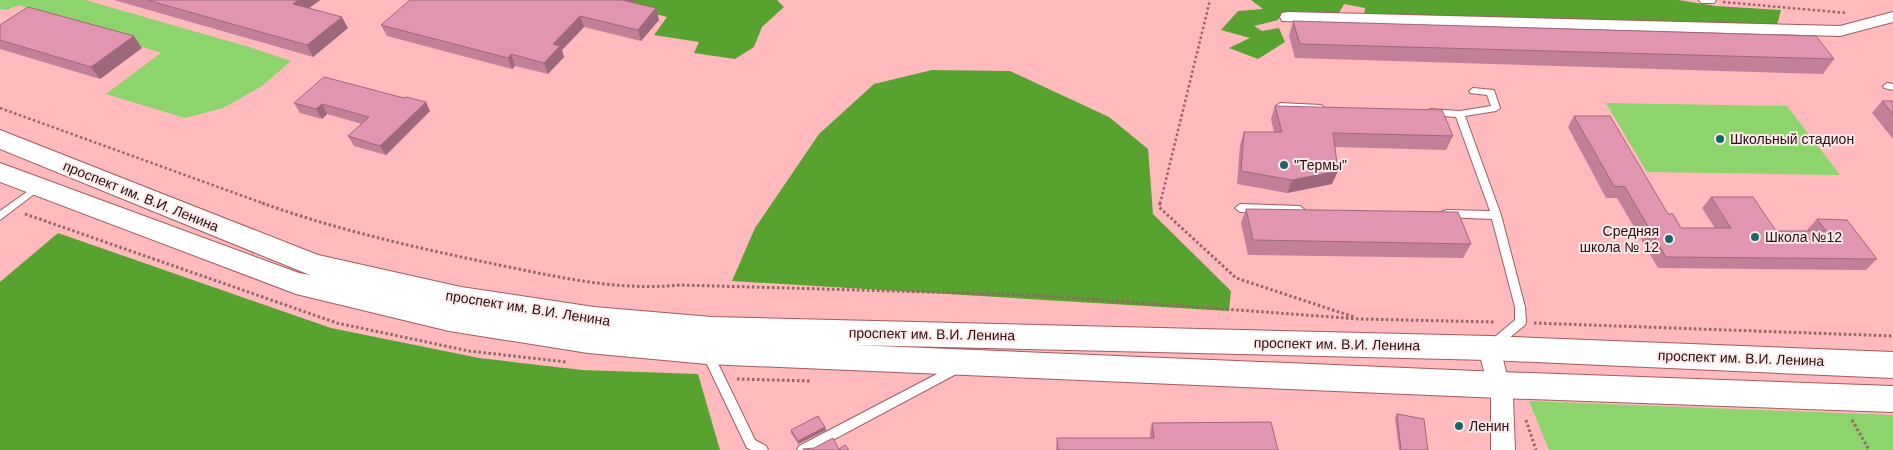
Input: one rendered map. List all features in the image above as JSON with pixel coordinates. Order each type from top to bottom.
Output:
[{"type":"main road","name":"проспект им. В.И. Ленина","points":[[0,139],[313,265],[461,299],[594,319],[712,329],[1489,348],[1893,365]]},
{"type":"main road","name":"проспект им. В.И. Ленина","points":[[0,172],[38,188],[296,284],[450,320],[588,341],[707,350],[1500,385],[1893,399]]},
{"type":"street","points":[[1288,17],[1840,31],[1893,17]]},
{"type":"street","points":[[1489,348],[1500,385],[1503,450]]},
{"type":"lane","points":[[1422,112],[1460,114],[1496,108],[1491,92],[1473,91]]},
{"type":"lane","points":[[1280,106],[1327,108]]},
{"type":"lane","points":[[1460,114],[1496,215],[1520,307],[1521,322],[1489,348]]},
{"type":"lane","points":[[0,216],[38,188]]},
{"type":"lane","points":[[1240,208],[1309,210]]},
{"type":"lane","points":[[1437,213],[1496,215]]},
{"type":"lane","points":[[707,350],[751,444],[762,450]]},
{"type":"lane","points":[[802,450],[970,361]]},
{"type":"path","points":[[1210,0],[1159,208],[1236,278],[1359,319]]},
{"type":"path","points":[[1707,0],[1854,13]]},
{"type":"path","points":[[0,108],[310,220],[421,249],[585,282],[650,288],[680,285],[1034,296],[1240,309],[1359,319],[1521,322],[1893,336]]},
{"type":"path","points":[[1524,416],[1536,450]]},
{"type":"path","points":[[1856,429],[1869,450]]},
{"type":"green space","points":[[0,0],[85,0],[291,61],[262,86],[223,108],[185,118],[106,94],[161,53],[19,5],[7,10],[0,9]]},
{"type":"green space","points":[[622,0],[777,0],[784,7],[762,27],[754,47],[735,59],[694,53],[699,42],[654,35],[667,17],[618,4]]},
{"type":"green space","points":[[1251,0],[1678,0],[1716,6],[1781,10],[1777,25],[1364,15],[1365,8],[1344,4],[1339,13],[1282,13],[1278,20],[1254,26],[1262,31],[1279,28],[1285,42],[1258,59],[1229,48],[1250,38],[1221,30],[1238,11],[1263,9]]},
{"type":"green space","points":[[932,70],[1010,71],[1109,117],[1148,149],[1153,214],[1231,291],[1229,311],[732,281],[755,228],[819,134],[874,84]]},
{"type":"green space","name":"Школьный стадион","points":[[1606,103],[1787,106],[1840,175],[1647,172]]},
{"type":"green space","points":[[58,233],[331,328],[479,358],[582,370],[698,374],[720,450],[0,450],[0,282]]},
{"type":"green space","points":[[1529,401],[1893,415],[1893,450],[1549,450]]},
{"type":"building","points":[[147,0],[298,0],[293,4],[342,17],[307,45]]},
{"type":"building","points":[[410,0],[622,0],[656,8],[638,30],[580,16],[553,44],[560,46],[544,63],[511,54],[508,58],[381,25]]},
{"type":"building","points":[[28,7],[134,36],[91,67],[0,40],[0,25]]},
{"type":"building","points":[[1293,21],[1816,36],[1834,59],[1300,44]]},
{"type":"building","points":[[324,77],[426,102],[380,146],[348,136],[369,117],[322,104],[316,109],[294,103]]},
{"type":"building","points":[[1882,101],[1893,101],[1893,114]]},
{"type":"building","points":[[1275,106],[1442,110],[1453,136],[1333,133],[1338,171],[1292,180],[1241,171],[1244,132],[1282,132]]},
{"type":"building","points":[[1574,116],[1610,116],[1668,214],[1673,214],[1681,228],[1731,228],[1711,197],[1753,197],[1776,231],[1826,231],[1817,219],[1847,220],[1877,259],[1666,257],[1625,187],[1614,186]]},
{"type":"building","points":[[1246,209],[1458,212],[1471,244],[1253,240]]},
{"type":"building","points":[[1397,414],[1424,419],[1428,450],[1401,450]]},
{"type":"building","points":[[818,416],[825,427],[798,441],[791,430]]},
{"type":"building","points":[[1271,422],[1278,450],[1058,450],[1057,438],[1154,438],[1152,423]]},
{"type":"building","points":[[833,438],[839,449],[845,445],[849,450],[803,450],[814,448]]},
{"type":"place","name":"Школьный стадион","points":[[1720,139]]},
{"type":"place","name":"\"Термы\"","points":[[1284,165]]},
{"type":"place","name":"Школа №12","points":[[1755,237]]},
{"type":"place","name":"Средняя школа № 12","points":[[1669,239]]},
{"type":"place","name":"Ленин","points":[[1459,426]]}]
